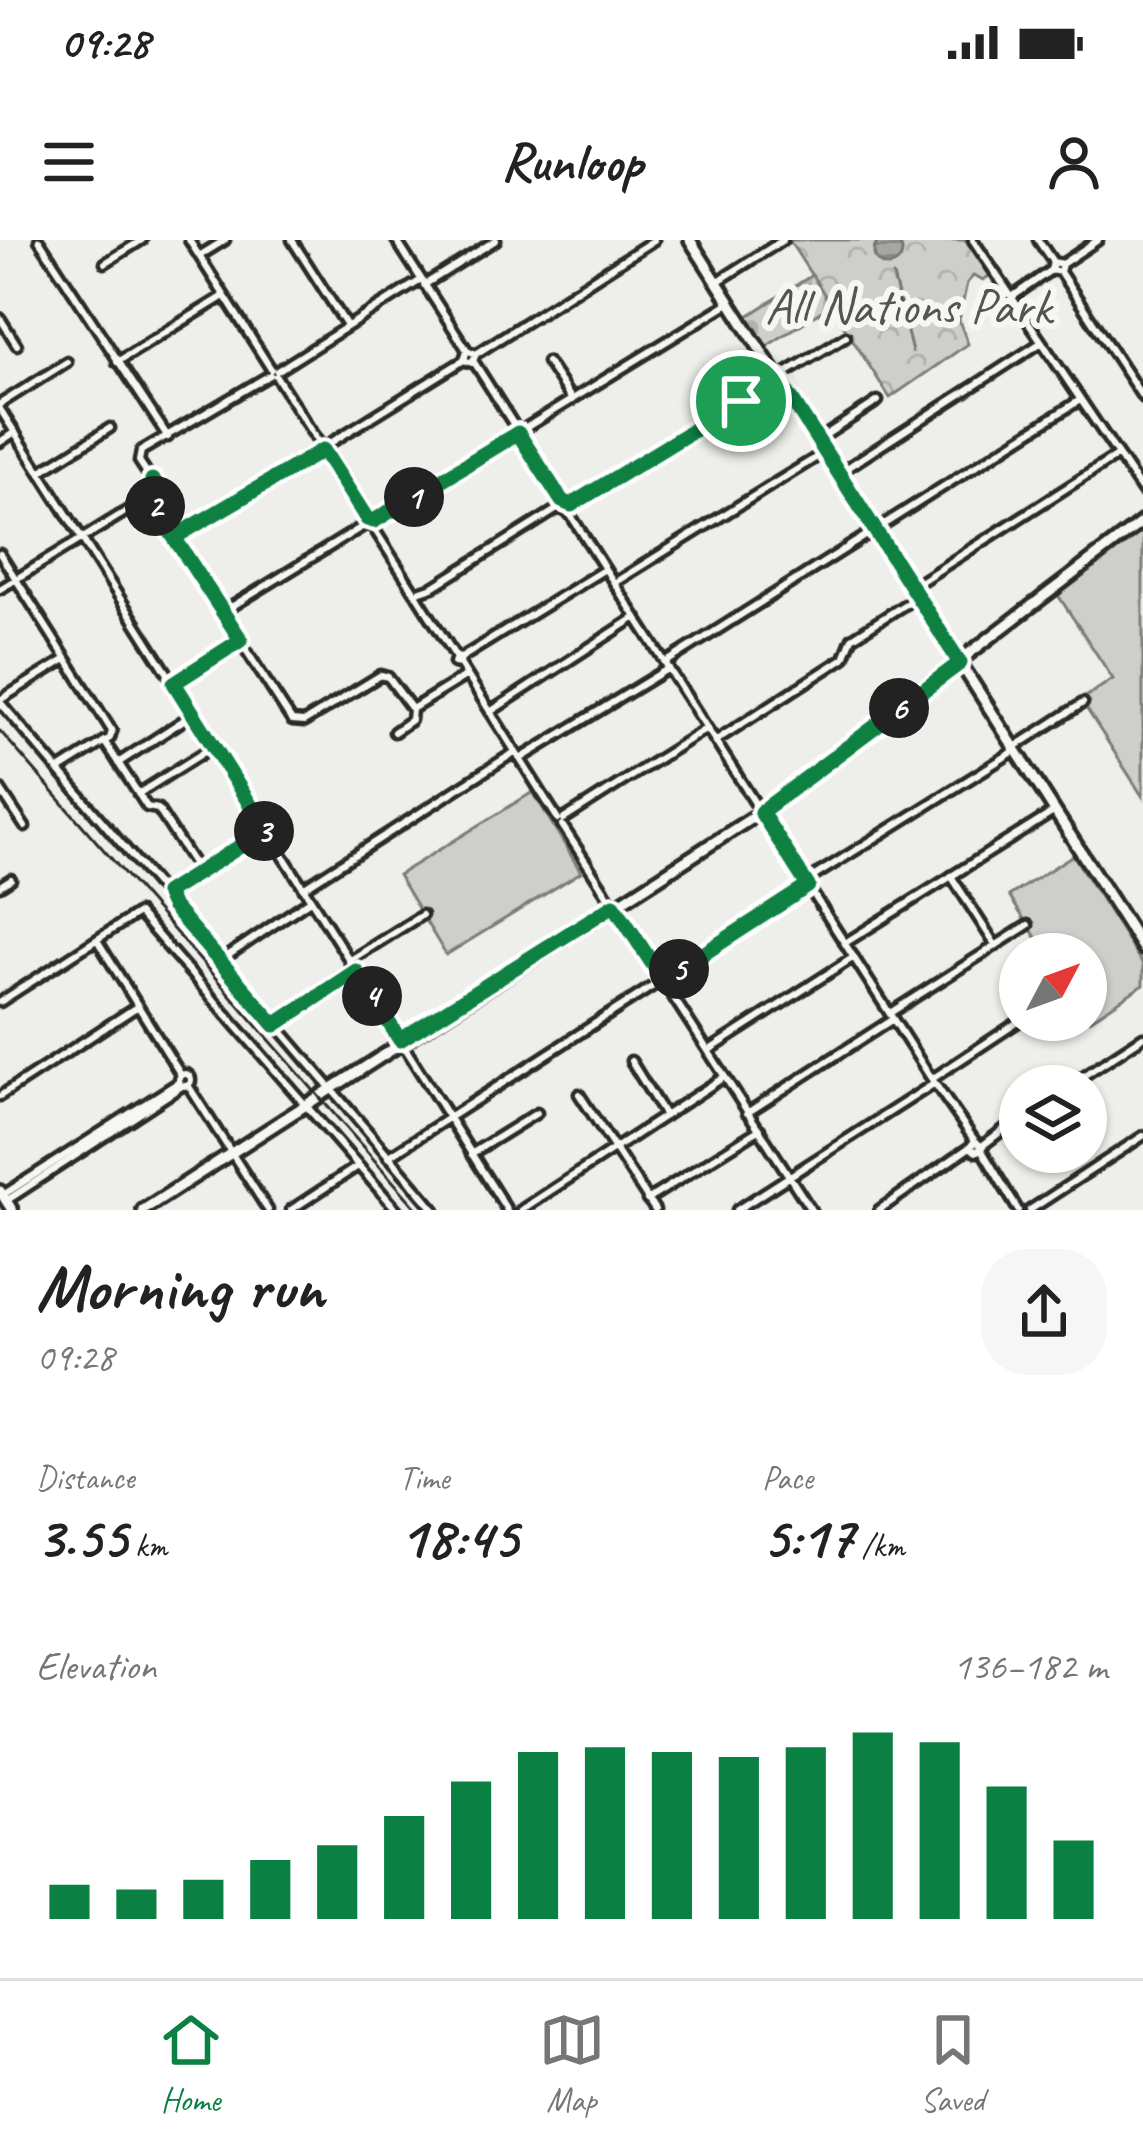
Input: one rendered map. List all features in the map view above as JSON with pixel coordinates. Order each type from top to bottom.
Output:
[{"type":"street","points":[[39,240],[166,438]]},
{"type":"street","points":[[105,263],[142,240]]},
{"type":"street","points":[[189,240],[811,1210]]},
{"type":"street","points":[[199,256],[224,240]]},
{"type":"street","points":[[292,240],[347,326]]},
{"type":"street","points":[[396,240],[891,1016],[1023,1210],[1143,1136]]},
{"type":"street","points":[[394,732],[410,721],[412,710],[388,677],[381,675],[300,724],[292,722],[157,509],[142,458],[149,448],[347,326],[496,240]]},
{"type":"street","points":[[176,539],[464,360],[475,358],[654,240]]},
{"type":"street","points":[[690,240],[1143,949]]},
{"type":"street","points":[[717,282],[783,240]]},
{"type":"street","points":[[974,240],[1143,492]]},
{"type":"street","points":[[1038,240],[1143,398]]},
{"type":"street","points":[[1012,297],[1098,240]]},
{"type":"street","points":[[117,362],[224,296]]},
{"type":"street","points":[[224,613],[730,303]]},
{"type":"street","points":[[0,318],[17,345]]},
{"type":"street","points":[[417,597],[846,336]]},
{"type":"street","points":[[839,473],[1042,342]]},
{"type":"street","points":[[464,360],[467,350]]},
{"type":"street","points":[[68,362],[0,406],[507,1210]]},
{"type":"street","points":[[548,362],[572,400]]},
{"type":"street","points":[[303,888],[667,665],[1080,400]]},
{"type":"street","points":[[818,440],[878,401]]},
{"type":"street","points":[[40,472],[110,428]]},
{"type":"street","points":[[0,442],[15,432]]},
{"type":"street","points":[[614,583],[825,452]]},
{"type":"street","points":[[715,740],[844,658],[852,638],[915,591],[1118,455]]},
{"type":"street","points":[[0,589],[152,491]]},
{"type":"street","points":[[143,1210],[761,812],[1143,521]]},
{"type":"street","points":[[0,554],[112,731],[59,770]]},
{"type":"street","points":[[459,660],[605,568]]},
{"type":"street","points":[[489,710],[636,617]]},
{"type":"street","points":[[174,683],[241,640]]},
{"type":"street","points":[[66,659],[0,701],[434,1210]]},
{"type":"street","points":[[412,710],[467,675]]},
{"type":"street","points":[[388,1156],[1083,703]]},
{"type":"street","points":[[118,763],[194,714]]},
{"type":"street","points":[[562,821],[707,728]]},
{"type":"street","points":[[104,741],[147,807],[158,809],[199,872]]},
{"type":"street","points":[[138,794],[214,746]]},
{"type":"street","points":[[0,789],[26,827]]},
{"type":"street","points":[[844,943],[1055,811]]},
{"type":"street","points":[[166,893],[266,830]]},
{"type":"street","points":[[951,876],[996,946]]},
{"type":"street","points":[[0,886],[11,879]]},
{"type":"street","points":[[220,961],[310,900]]},
{"type":"street","points":[[0,1003],[134,914],[144,918],[397,1210]]},
{"type":"street","points":[[349,961],[422,915]]},
{"type":"street","points":[[747,1113],[1028,925]]},
{"type":"street","points":[[97,940],[182,1082],[268,1210]]},
{"type":"street","points":[[708,1051],[854,957]]},
{"type":"street","points":[[275,1025],[356,971]]},
{"type":"street","points":[[0,1096],[138,1006]]},
{"type":"street","points":[[737,1210],[999,1035]]},
{"type":"street","points":[[1100,1065],[1143,1036]]},
{"type":"street","points":[[631,1060],[664,1116]]},
{"type":"street","points":[[521,1210],[725,1076]]},
{"type":"street","points":[[5,1199],[182,1082]]},
{"type":"street","points":[[579,1094],[655,1210]]},
{"type":"street","points":[[471,1154],[537,1113]]},
{"type":"street","points":[[647,1200],[760,1129]]},
{"type":"street","points":[[880,1210],[999,1131]]},
{"type":"street","points":[[291,1210],[359,1166]]},
{"type":"green space","name":"All Nations Park","points":[[789,240],[969,240],[992,274],[983,280],[973,276],[967,283],[959,320],[968,344],[890,398]]},
{"type":"green space","points":[[812,275],[831,305],[764,348],[745,318]]},
{"type":"green space","points":[[1143,531],[1143,797],[1081,700],[1113,679],[1058,595]]},
{"type":"green space","points":[[533,792],[581,872],[446,955],[398,875]]},
{"type":"green space","points":[[1073,855],[1143,965],[1143,985],[1107,1009],[1107,933],[1033,933],[1009,896]]},
{"type":"shaded area","points":[[888,238],[898,242],[902,252],[898,262],[888,266],[878,262],[874,252],[878,242]]},
{"type":"waterway","points":[[893,276],[912,352]]},
{"type":"railway","points":[[0,731],[418,1210]]},
{"type":"route","points":[[741,401],[571,505],[562,501],[518,433],[374,521],[367,519],[323,450],[175,537],[157,509],[151,495],[150,494],[155,488],[152,480],[160,489],[154,494],[151,495],[147,496],[241,640],[174,683],[266,830],[166,893],[172,906],[275,1025],[356,971],[400,1040],[614,905],[663,980],[808,886],[761,812],[960,663],[778,378],[741,401]]}]
